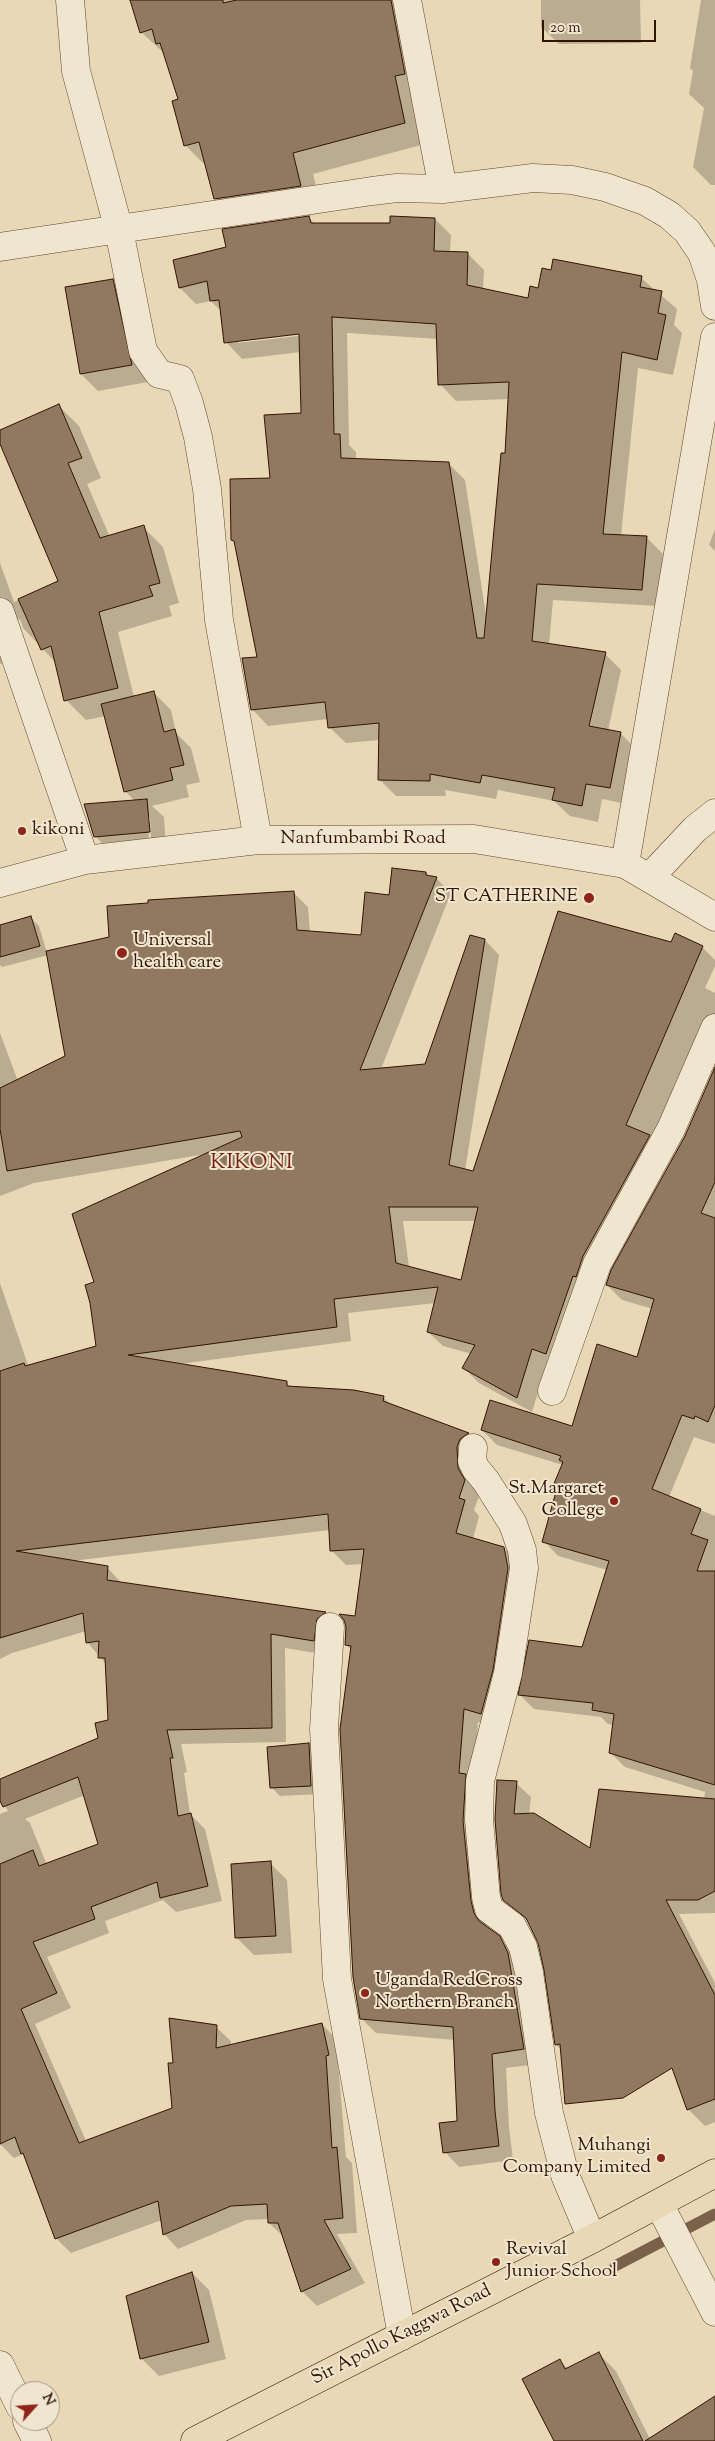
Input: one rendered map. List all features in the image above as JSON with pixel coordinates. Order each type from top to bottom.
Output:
[{"type":"main road","name":"Sir Apollo Kaggwa Road","points":[[195,2441],[592,2239],[715,2173]]},
{"type":"street","points":[[70,0],[76,71],[120,230],[143,351],[159,374],[180,379],[198,437],[207,489],[219,620],[258,840]]},
{"type":"street","points":[[407,0],[443,189]]},
{"type":"street","points":[[0,247],[397,188],[443,189],[533,178],[572,180],[604,187],[645,201],[669,215],[687,231],[702,253],[711,280],[715,304]]},
{"type":"street","points":[[625,864],[715,336]]},
{"type":"street","points":[[0,612],[86,860]]},
{"type":"street","points":[[649,878],[695,828],[715,813]]},
{"type":"street","name":"Nanfumbambi Road","points":[[0,883],[86,860],[258,840],[474,839],[625,864],[715,916]]},
{"type":"street","points":[[552,1391],[597,1264],[671,1129],[715,1028]]},
{"type":"street","points":[[473,1448],[472,1461],[476,1469],[486,1481],[513,1524],[522,1550],[524,1568],[508,1673],[480,1782],[479,1820],[486,1897],[489,1910],[512,1926],[523,1947],[529,1972],[549,2113],[565,2175],[592,2239]]},
{"type":"street","points":[[330,1627],[324,1729],[337,1979],[402,2336]]},
{"type":"street","points":[[659,2204],[715,2312]]},
{"type":"street","points":[[0,2365],[10,2386]]},
{"type":"building","points":[[130,0],[223,0],[223,3],[237,0],[391,0],[405,74],[395,76],[405,123],[293,153],[301,186],[214,199],[199,142],[184,146],[172,101],[178,99],[160,43],[156,44],[152,29],[140,33]]},
{"type":"building","points":[[309,216],[311,223],[390,223],[390,216],[435,218],[434,251],[468,252],[467,285],[528,298],[530,286],[538,288],[542,268],[551,270],[553,259],[642,276],[640,287],[662,291],[658,313],[666,315],[657,360],[622,352],[603,534],[647,536],[642,590],[537,584],[532,641],[606,652],[589,726],[621,732],[610,788],[586,784],[582,806],[552,800],[555,788],[482,775],[480,783],[430,774],[430,781],[378,780],[379,723],[328,728],[325,702],[251,710],[242,658],[257,657],[234,541],[231,540],[230,479],[270,478],[264,415],[301,413],[299,334],[224,343],[219,300],[210,301],[207,281],[179,288],[173,260],[226,247],[222,229]],"holes":[[[332,317],[436,324],[438,385],[509,382],[505,453],[501,453],[484,638],[477,638],[449,462],[341,458],[340,434],[334,434]]]},
{"type":"building","points":[[113,279],[132,365],[80,374],[65,287]]},
{"type":"building","points":[[59,404],[82,458],[68,463],[100,538],[144,525],[160,583],[149,586],[153,596],[99,612],[118,688],[64,701],[51,646],[41,650],[18,599],[58,581],[0,444],[0,430]]},
{"type":"building","points":[[154,691],[164,732],[175,729],[184,765],[170,768],[173,780],[124,792],[101,704]]},
{"type":"building","points":[[147,799],[150,832],[94,837],[84,804]]},
{"type":"building","points":[[392,868],[426,872],[426,875],[437,877],[360,1070],[425,1064],[470,935],[485,939],[449,1165],[473,1171],[558,911],[671,942],[675,933],[703,946],[626,1125],[650,1135],[583,1256],[576,1277],[573,1276],[546,1354],[532,1349],[517,1398],[462,1368],[475,1345],[427,1332],[438,1287],[334,1299],[337,1327],[128,1355],[287,1381],[287,1386],[354,1390],[384,1396],[383,1401],[469,1433],[460,1439],[457,1447],[458,1468],[465,1480],[459,1498],[465,1500],[456,1533],[504,1547],[508,1568],[493,1670],[481,1714],[464,1709],[459,1773],[466,1774],[463,1821],[471,1901],[474,1913],[479,1921],[500,1936],[508,1953],[524,2049],[492,2054],[499,2146],[443,2153],[439,2123],[457,2121],[453,2027],[360,2019],[353,1977],[340,1729],[351,1646],[345,1645],[346,1627],[344,1620],[339,1614],[355,1616],[364,1549],[330,1551],[328,1514],[16,1551],[108,1566],[107,1580],[326,1612],[317,1619],[314,1641],[271,1634],[272,1728],[167,1730],[173,1758],[170,1758],[178,1816],[191,1813],[208,1886],[160,1898],[157,1882],[91,1907],[95,1919],[33,1942],[57,1993],[21,2009],[79,2143],[172,2108],[168,2063],[173,2063],[169,2018],[217,2025],[216,2048],[322,2023],[329,2055],[326,2056],[332,2148],[337,2147],[343,2218],[324,2220],[351,2269],[301,2292],[278,2223],[268,2223],[267,2204],[231,2206],[163,2235],[158,2201],[55,2239],[23,2153],[21,2154],[15,2137],[0,2144],[0,1864],[33,1850],[39,1866],[98,1844],[78,1777],[3,1807],[0,1801],[0,1779],[98,1738],[95,1723],[108,1720],[105,1658],[98,1658],[99,1641],[86,1643],[83,1613],[0,1638],[0,1371],[24,1363],[25,1366],[96,1346],[90,1303],[85,1285],[94,1282],[72,1214],[242,1137],[240,1131],[7,1171],[0,1129],[0,1088],[65,1056],[46,951],[109,937],[107,906],[148,903],[148,900],[294,891],[297,930],[361,935],[365,892],[389,895]],"holes":[[[389,1207],[478,1207],[461,1280],[396,1263]]]},
{"type":"building","points":[[31,916],[40,946],[0,957],[0,925]]},
{"type":"building","points":[[715,1067],[715,1182],[701,1213],[715,1218],[715,1405],[708,1422],[695,1416],[694,1419],[682,1415],[652,1489],[701,1509],[691,1534],[708,1540],[697,1571],[715,1571],[715,1785],[609,1753],[614,1714],[592,1710],[593,1703],[518,1695],[529,1640],[582,1647],[609,1561],[542,1542],[557,1488],[553,1486],[563,1462],[559,1460],[561,1456],[481,1430],[490,1400],[572,1426],[597,1344],[637,1357],[654,1299],[606,1285],[611,1270],[685,1136]]},
{"type":"building","points":[[309,1743],[311,1786],[270,1788],[267,1747]]},
{"type":"building","points":[[497,1780],[517,1781],[514,1814],[534,1813],[590,1848],[599,1789],[715,1799],[715,1891],[698,1900],[666,1900],[715,1995],[715,2099],[687,2110],[672,2068],[623,2098],[565,2104],[560,2044],[555,2045],[538,1943],[526,1918],[503,1900],[501,1894],[495,1819]]},
{"type":"building","points":[[271,1861],[276,1936],[235,1938],[231,1864]]},
{"type":"building","points":[[192,2272],[209,2342],[140,2359],[126,2296]]},
{"type":"building","points":[[599,2352],[643,2441],[554,2441],[522,2379],[560,2359],[565,2369]]},
{"type":"building","points":[[715,2396],[715,2441],[645,2441]]},
{"type":"waterway","points":[[615,2266],[715,2214]]},
{"type":"place","name":"kikoni","points":[[22,831]]},
{"type":"place","name":"ST CATHERINE","points":[[589,898]]},
{"type":"place","name":"Universal health care","points":[[122,953]]},
{"type":"place","name":"St.Margaret College","points":[[614,1501]]},
{"type":"place","name":"Uganda RedCross Northern Branch","points":[[365,1993]]},
{"type":"place","name":"Muhangi Company Limited","points":[[661,2158]]},
{"type":"place","name":"Revival Junior School","points":[[496,2262]]},
{"type":"district","name":"KIKONI","points":[[252,1164]]}]
